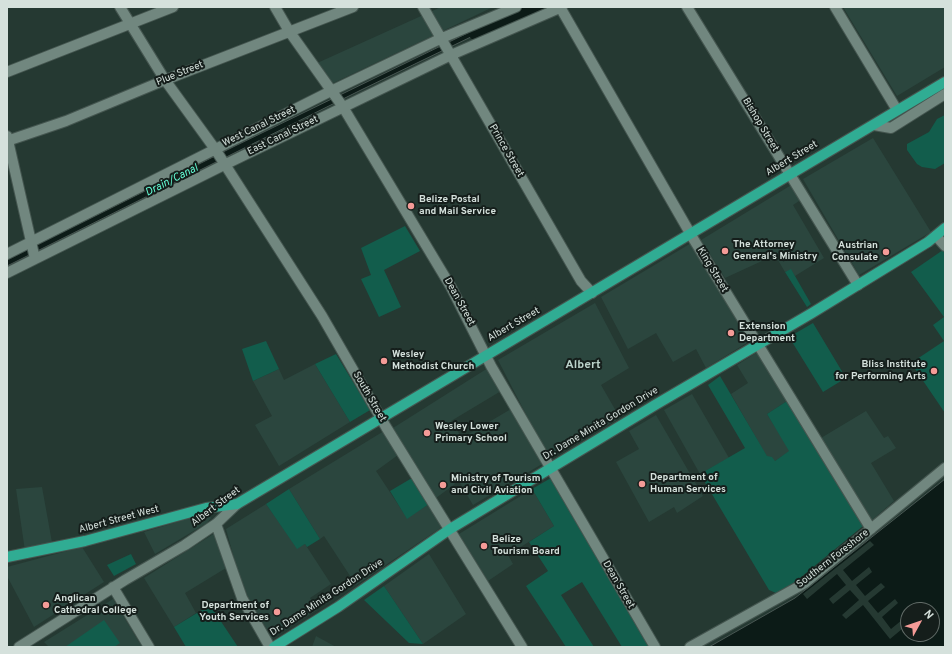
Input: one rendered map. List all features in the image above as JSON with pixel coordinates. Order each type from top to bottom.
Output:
[{"type":"main road","name":"Albert Street","points":[[237,504],[281,479],[381,417],[691,235],[945,82]]},
{"type":"main road","name":"Dr. Dame Minita Gordon Drive","points":[[274,647],[342,604],[450,529],[655,405],[858,285],[936,236],[945,228]]},
{"type":"main road","name":"Albert Street West","points":[[7,557],[85,541],[206,508],[237,504]]},
{"type":"street","name":"South Street","points":[[120,7],[165,80],[220,157],[322,316],[381,417],[522,647]]},
{"type":"street","points":[[7,72],[173,7]]},
{"type":"street","name":"Dean Street","points":[[275,7],[289,31],[337,99],[451,287],[486,355],[550,469],[655,647]]},
{"type":"street","name":"Plue Street","points":[[7,139],[66,121],[165,80],[353,7]]},
{"type":"street","name":"Prince Street","points":[[424,7],[581,280],[592,293]]},
{"type":"street","name":"West Canal Street","points":[[7,254],[33,251],[337,99],[447,46],[516,7]]},
{"type":"street","name":"East Canal Street","points":[[7,273],[33,251],[337,99],[447,46],[561,7]]},
{"type":"street","name":"King Street","points":[[561,7],[691,235],[871,529]]},
{"type":"street","name":"Bishop Street","points":[[687,7],[858,285]]},
{"type":"street","points":[[835,7],[898,110]]},
{"type":"street","points":[[874,125],[891,128],[945,94]]},
{"type":"street","points":[[7,139],[33,251]]},
{"type":"street","points":[[936,236],[945,246]]},
{"type":"street","name":"Southern Foreshore","points":[[690,647],[805,583],[945,468]]},
{"type":"street","name":"Albert Street","points":[[19,647],[113,587],[175,551],[216,524],[237,504]]},
{"type":"street","points":[[216,524],[242,598],[270,647]]},
{"type":"street","points":[[113,587],[149,647]]},
{"type":"shaded area","points":[[441,7],[493,7],[327,86],[315,64]]},
{"type":"shaded area","points":[[843,7],[945,7],[945,67],[897,96]]},
{"type":"shaded area","points":[[873,138],[931,232],[859,275],[803,179]]},
{"type":"shaded area","points":[[793,184],[802,199],[793,205],[824,258],[795,276],[791,270],[785,272],[775,255],[725,278],[701,240]]},
{"type":"shaded area","points":[[693,242],[750,341],[706,368],[696,349],[673,362],[656,333],[628,349],[601,297]]},
{"type":"shaded area","points":[[595,303],[629,368],[601,385],[620,418],[549,459],[498,360]]},
{"type":"shaded area","points":[[756,353],[759,354],[787,401],[767,414],[790,451],[775,461],[767,457],[731,394],[748,383],[737,365]]},
{"type":"shaded area","points":[[315,364],[350,422],[279,466],[255,425],[272,416],[253,381],[279,369],[284,380]]},
{"type":"shaded area","points":[[488,368],[501,391],[451,421],[462,438],[511,409],[542,464],[473,505],[459,481],[436,498],[393,428]]},
{"type":"shaded area","points":[[692,394],[729,458],[700,474],[664,410]]},
{"type":"shaded area","points":[[866,411],[884,438],[888,436],[896,448],[871,463],[894,501],[872,520],[821,438]]},
{"type":"shaded area","points":[[656,415],[703,496],[677,513],[674,507],[649,522],[616,462],[639,449],[629,431]]},
{"type":"shaded area","points":[[384,431],[398,455],[376,471],[407,518],[429,504],[442,527],[356,585],[324,536],[320,539],[289,489]]},
{"type":"shaded area","points":[[42,487],[53,548],[25,551],[16,489]]},
{"type":"shaded area","points":[[532,489],[554,526],[508,555],[513,564],[488,581],[459,534]]},
{"type":"shaded area","points":[[266,504],[297,548],[305,544],[331,584],[310,598],[317,610],[272,638],[248,597],[237,569],[226,529]]},
{"type":"shaded area","points":[[207,513],[211,518],[207,523],[155,554],[144,532]]},
{"type":"shaded area","points":[[215,533],[226,568],[185,593],[196,613],[174,627],[144,578]]},
{"type":"shaded area","name":"Anglican Cathedral College","points":[[82,547],[104,582],[34,627],[7,576],[7,567]]},
{"type":"shaded area","points":[[429,554],[466,614],[423,644],[384,586]]},
{"type":"shaded area","name":"Anglican Cathedral College","points":[[113,599],[142,647],[49,647],[44,642]]},
{"type":"shaded area","points":[[316,636],[336,647],[312,647]]},
{"type":"green space","points":[[945,115],[945,163],[935,169],[922,167],[917,164],[907,150],[907,144],[929,132],[937,119]]},
{"type":"green space","points":[[405,226],[420,251],[384,270],[401,307],[379,317],[361,279],[371,275],[361,248]]},
{"type":"green space","points":[[943,250],[945,253],[945,413],[911,363],[944,341],[933,325],[944,317],[911,272]]},
{"type":"green space","points":[[791,269],[811,304],[807,307],[785,272]]},
{"type":"green space","points":[[813,323],[846,378],[823,392],[789,337]]},
{"type":"green space","points":[[266,341],[279,369],[253,381],[242,349]]},
{"type":"green space","points":[[336,354],[370,410],[350,422],[315,364]]},
{"type":"green space","points":[[720,376],[767,456],[772,457],[775,461],[789,451],[767,414],[787,401],[863,526],[795,582],[776,593],[769,590],[700,474],[745,448],[708,385]]},
{"type":"green space","points":[[412,478],[429,504],[407,519],[390,491]]},
{"type":"green space","points":[[551,478],[651,647],[622,647],[582,582],[561,595],[594,647],[566,647],[526,586],[548,571],[529,542],[554,526],[532,489]]},
{"type":"green space","points":[[289,489],[320,539],[307,547],[305,544],[297,549],[266,504]]},
{"type":"green space","points":[[131,554],[136,564],[114,576],[107,565]]},
{"type":"green space","points":[[384,586],[423,644],[409,643],[364,600]]},
{"type":"green space","points":[[210,605],[238,647],[186,647],[174,627]]},
{"type":"green space","points":[[104,620],[120,643],[114,647],[65,647]]},
{"type":"water","name":"Drain/Canal","points":[[521,7],[533,7],[361,90],[7,266],[7,260],[235,146]]},
{"type":"water","points":[[945,479],[945,647],[709,647],[795,598]]},
{"type":"pier","points":[[870,541],[874,545],[843,570],[852,581],[869,567],[872,572],[856,585],[865,596],[881,583],[885,587],[868,601],[878,613],[895,599],[898,603],[882,617],[891,629],[900,622],[900,631],[890,639],[863,605],[846,619],[842,615],[859,600],[850,590],[833,604],[829,599],[846,585],[837,574],[807,599],[803,594]]},
{"type":"waterway","points":[[475,34],[541,7]]},
{"type":"place","name":"Belize Postal and Mail Service","points":[[411,206]]},
{"type":"place","name":"The Attorney General's Ministry","points":[[725,251]]},
{"type":"place","name":"Austrian Consulate","points":[[886,252]]},
{"type":"place","name":"Extension Department","points":[[731,333]]},
{"type":"place","name":"Wesley Methodist Church","points":[[384,361]]},
{"type":"place","name":"Bliss Institute for Performing Arts","points":[[934,371]]},
{"type":"place","name":"Wesley Lower Primary School","points":[[427,433]]},
{"type":"place","name":"Department of Human Services","points":[[642,484]]},
{"type":"place","name":"Ministry of Tourism and Civil Aviation","points":[[443,485]]},
{"type":"place","name":"Belize Tourism Board","points":[[484,546]]},
{"type":"place","name":"Anglican Cathedral College","points":[[46,605]]},
{"type":"place","name":"Department of Youth Services","points":[[277,612]]},
{"type":"district","name":"Albert","points":[[583,366]]}]
